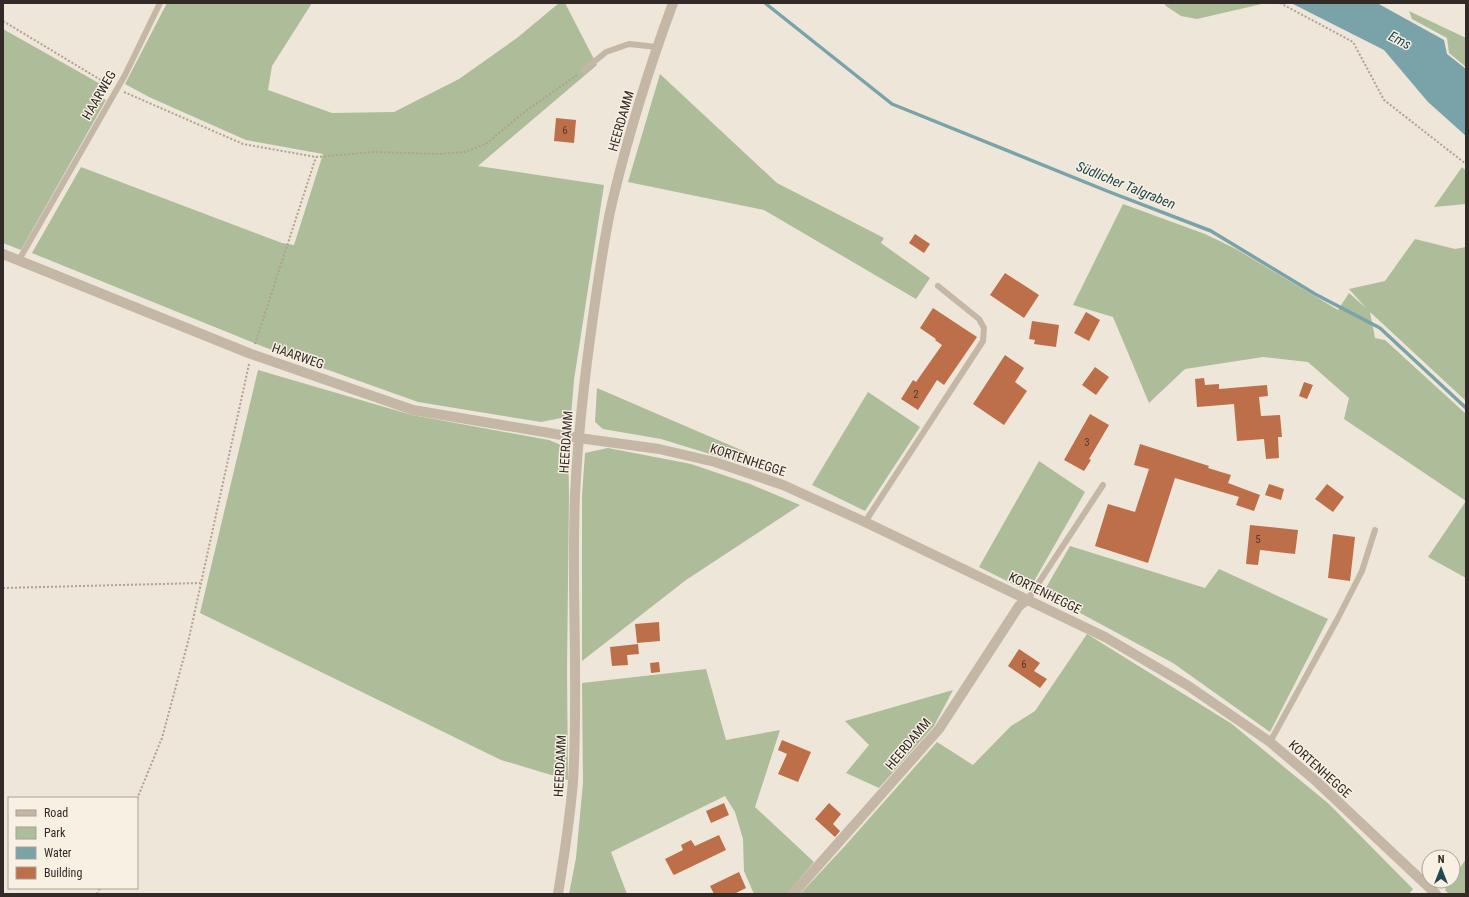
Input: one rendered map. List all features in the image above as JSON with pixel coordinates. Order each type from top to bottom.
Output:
[{"type":"street","name":"HEERDAMM","points":[[558,894],[573,782],[575,722],[575,497],[583,381],[604,239],[629,137],[657,47],[673,3]]},
{"type":"street","name":"HAARWEG","points":[[3,254],[251,354],[413,410],[579,438]]},
{"type":"street","name":"KORTENHEGGE","points":[[579,438],[659,449],[715,462],[783,485],[865,522],[1105,637],[1187,685],[1270,742],[1316,781],[1436,894]]},
{"type":"street","name":"HEERDAMM","points":[[793,894],[939,729],[1019,606],[1028,599]]},
{"type":"lane","name":"HAARWEG","points":[[19,260],[126,75],[160,3]]},
{"type":"lane","points":[[584,70],[606,52],[629,44],[657,47]]},
{"type":"lane","points":[[865,522],[983,341],[984,328],[979,319],[938,286]]},
{"type":"lane","points":[[1028,599],[1103,485]]},
{"type":"lane","points":[[1270,742],[1362,571],[1375,530]]},
{"type":"path","points":[[1280,3],[1353,42],[1384,100],[1466,164]]},
{"type":"path","points":[[3,21],[117,90],[243,144],[316,157],[373,152],[441,154],[464,152],[486,144],[523,113],[584,70]]},
{"type":"path","points":[[138,797],[162,738],[189,638],[251,354],[316,157]]},
{"type":"path","points":[[3,588],[200,583]]},
{"type":"green space","points":[[167,3],[312,3],[272,66],[268,90],[332,113],[394,112],[459,79],[517,38],[559,3],[565,3],[597,65],[478,166],[604,185],[574,380],[571,416],[541,422],[418,402],[264,347],[32,253],[81,167],[282,243],[294,245],[323,154],[246,140],[149,97],[125,84]]},
{"type":"green space","points":[[1164,3],[1266,3],[1197,19],[1181,16]]},
{"type":"green space","points":[[1409,11],[1466,38],[1466,67],[1449,53],[1447,38],[1412,19]]},
{"type":"green space","points":[[3,29],[104,86],[98,96],[106,100],[21,250],[3,243]]},
{"type":"green space","points":[[660,74],[777,183],[884,238],[881,243],[930,278],[916,299],[764,210],[628,182]]},
{"type":"green space","points":[[1462,167],[1466,171],[1466,204],[1434,207]]},
{"type":"green space","points":[[1123,204],[1205,234],[1236,249],[1338,310],[1349,293],[1366,308],[1349,289],[1385,281],[1415,239],[1455,249],[1466,247],[1466,401],[1370,312],[1375,338],[1385,340],[1466,414],[1466,501],[1344,419],[1349,398],[1308,362],[1263,357],[1185,369],[1149,403],[1113,317],[1073,305]]},
{"type":"green space","points":[[258,370],[412,415],[549,440],[568,448],[568,780],[501,760],[200,613]]},
{"type":"green space","points":[[597,388],[748,453],[749,466],[661,439],[603,429],[595,422]]},
{"type":"green space","points":[[868,392],[920,427],[865,511],[812,485]]},
{"type":"green space","points":[[608,448],[691,464],[750,484],[800,505],[686,580],[582,661],[582,495],[585,453]]},
{"type":"green space","points":[[1039,461],[1085,492],[1033,583],[1021,588],[979,567]]},
{"type":"green space","points":[[1466,501],[1466,578],[1428,557]]},
{"type":"green space","points":[[1070,546],[1205,588],[1219,569],[1328,619],[1270,732],[1173,663],[1043,593]]},
{"type":"green space","points":[[1087,634],[1232,724],[1329,804],[1413,889],[1409,894],[800,894],[844,847],[937,742],[973,765],[1011,726],[1035,711]]},
{"type":"green space","points":[[706,669],[726,740],[780,730],[755,807],[814,862],[787,894],[754,894],[744,871],[743,839],[735,812],[725,796],[611,852],[627,894],[569,894],[576,858],[583,783],[582,683]]},
{"type":"green space","points":[[953,690],[934,726],[879,788],[846,773],[869,745],[845,721]]},
{"type":"green space","points":[[1466,859],[1466,894],[1449,894],[1446,889],[1461,889],[1461,866]]},
{"type":"water","name":"Ems","points":[[1291,3],[1377,3],[1444,40],[1447,54],[1466,69],[1466,136],[1428,102],[1384,50]]},
{"type":"building","points":[[556,118],[576,120],[574,143],[554,141]]},
{"type":"building","points":[[915,234],[930,244],[924,253],[909,243]]},
{"type":"building","points":[[1005,273],[1039,295],[1024,318],[990,295]]},
{"type":"building","points":[[933,308],[977,337],[944,385],[937,380],[918,410],[901,399],[913,380],[916,382],[942,345],[920,328]]},
{"type":"building","points":[[1086,312],[1100,320],[1089,341],[1074,333]]},
{"type":"building","points":[[1032,321],[1059,325],[1056,347],[1034,344],[1035,340],[1029,339]]},
{"type":"building","points":[[1005,355],[1024,368],[1015,382],[1027,391],[1004,425],[973,404]]},
{"type":"building","points":[[1095,367],[1109,377],[1096,395],[1082,385]]},
{"type":"building","points":[[1204,378],[1205,385],[1219,384],[1219,389],[1267,385],[1268,396],[1259,397],[1261,416],[1280,415],[1282,437],[1278,437],[1279,458],[1266,459],[1264,439],[1237,441],[1234,404],[1197,407],[1195,379]]},
{"type":"building","points":[[1304,382],[1313,385],[1307,399],[1299,396]]},
{"type":"building","points":[[1090,414],[1109,425],[1089,459],[1091,460],[1084,471],[1064,460]]},
{"type":"building","points":[[1140,444],[1209,466],[1208,468],[1231,475],[1228,483],[1260,495],[1254,511],[1236,505],[1239,497],[1175,478],[1148,563],[1095,546],[1108,504],[1135,512],[1149,469],[1134,465]]},
{"type":"building","points":[[1269,484],[1284,489],[1281,500],[1265,495]]},
{"type":"building","points":[[1327,484],[1344,497],[1333,512],[1315,499]]},
{"type":"building","points":[[1250,525],[1298,530],[1295,554],[1260,550],[1258,565],[1246,564]]},
{"type":"building","points":[[1333,534],[1355,537],[1350,581],[1328,578]]},
{"type":"building","points":[[659,622],[660,641],[637,643],[635,624]]},
{"type":"building","points":[[638,644],[639,654],[627,655],[628,665],[612,666],[610,647]]},
{"type":"building","points":[[1019,649],[1040,663],[1034,671],[1047,679],[1040,688],[1008,666]]},
{"type":"building","points":[[659,662],[660,672],[651,673],[650,663]]},
{"type":"building","points":[[782,740],[811,752],[798,782],[778,774],[787,754],[778,750]]},
{"type":"building","points":[[724,803],[729,815],[711,823],[706,811]]},
{"type":"building","points":[[829,803],[841,814],[833,824],[840,831],[835,837],[815,819]]},
{"type":"building","points":[[719,835],[726,850],[674,875],[673,874],[665,859],[683,850],[681,845],[691,840],[695,846]]},
{"type":"building","points":[[739,872],[746,888],[734,894],[714,894],[710,886]]},
{"type":"waterway","name":"Südlicher Talgraben","points":[[765,3],[892,104],[1107,191],[1211,231],[1315,294],[1380,328],[1466,408]]}]
